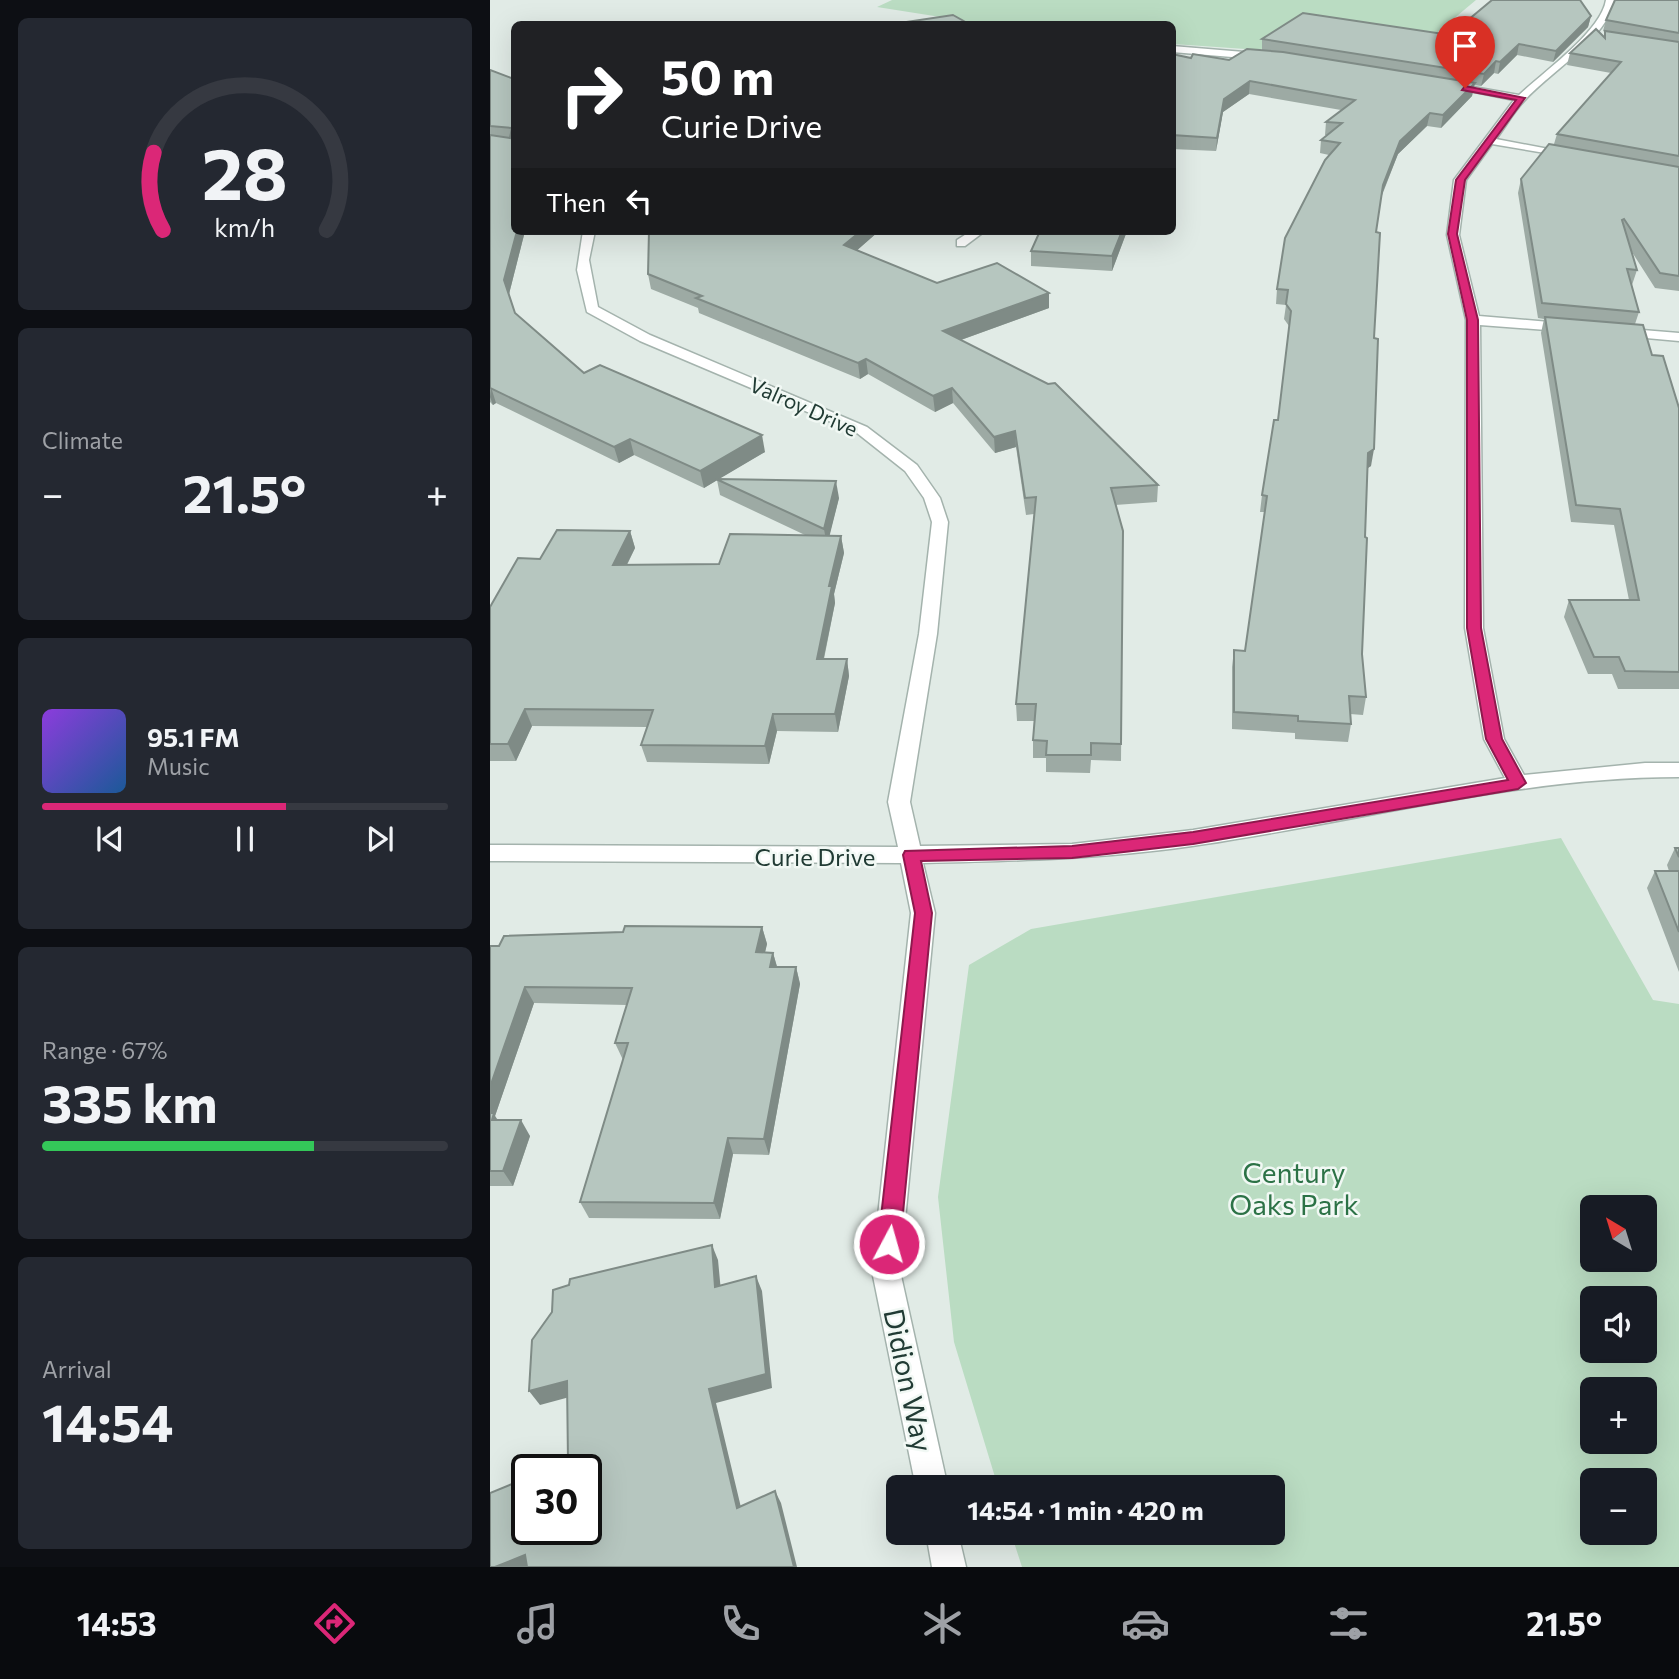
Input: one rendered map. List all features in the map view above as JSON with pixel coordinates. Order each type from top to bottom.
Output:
[{"type":"street","points":[[1518,783],[1494,739],[1474,628],[1473,320],[1453,234],[1460,180],[1521,98],[1595,36],[1610,0]]},
{"type":"street","points":[[1176,49],[1282,58]]},
{"type":"street","points":[[1438,84],[1521,98]]},
{"type":"street","points":[[1490,141],[1583,159]]},
{"type":"street","name":"Valroy Drive","points":[[587,235],[582,247],[584,282],[592,309],[645,338],[862,430],[911,468],[932,498],[940,522],[928,634],[899,802],[911,855]]},
{"type":"street","points":[[961,243],[973,235]]},
{"type":"street","points":[[1473,320],[1679,337]]},
{"type":"street","name":"Curie Drive","points":[[490,853],[911,855],[1072,852],[1193,838],[1518,783],[1645,770],[1679,770]]},
{"type":"street","name":"Didion Way","points":[[911,855],[923,913],[886,1271],[929,1475]]},
{"type":"street","points":[[944,1545],[949,1567]]},
{"type":"green space","points":[[892,0],[1476,0],[1433,36],[1310,17],[1260,50],[1176,44],[1176,21],[966,21],[877,7]]},
{"type":"green space","name":"Century Oaks Park","points":[[1561,838],[1653,1000],[1679,1004],[1679,1567],[1022,1567],[1015,1545],[1285,1545],[1285,1475],[994,1475],[954,1342],[938,1197],[969,965],[1031,929]]},
{"type":"building","points":[[1492,0],[1580,0],[1591,16],[1556,51],[1519,44],[1484,74],[1262,39],[1303,13],[1450,35]]},
{"type":"building","points":[[1615,0],[1679,0],[1679,33],[1606,20]]},
{"type":"building","points":[[953,15],[964,21],[913,21]]},
{"type":"building","points":[[1596,29],[1605,38],[1605,31],[1679,42],[1679,156],[1557,134],[1621,62],[1570,53]]},
{"type":"building","points":[[1247,49],[1283,52],[1475,83],[1443,115],[1430,113],[1400,141],[1383,185],[1376,232],[1380,233],[1374,338],[1378,339],[1374,449],[1368,453],[1365,537],[1362,654],[1366,697],[1349,696],[1351,724],[1298,721],[1298,716],[1234,712],[1234,650],[1245,651],[1267,496],[1262,495],[1274,420],[1278,420],[1291,311],[1286,304],[1288,290],[1277,289],[1285,238],[1325,160],[1340,143],[1321,140],[1342,123],[1326,122],[1355,100],[1250,81],[1224,99],[1217,138],[1176,135],[1176,55],[1191,58],[1193,54],[1229,60]]},
{"type":"building","points":[[490,70],[511,78],[511,128],[490,126]]},
{"type":"building","points":[[511,133],[511,235],[516,235],[504,280],[515,313],[584,373],[600,365],[762,435],[700,471],[630,439],[614,447],[490,388],[490,135],[510,138]]},
{"type":"building","points":[[1549,144],[1679,167],[1679,276],[1660,273],[1624,219],[1622,220],[1637,270],[1627,269],[1639,312],[1542,303],[1521,179]]},
{"type":"building","points":[[649,235],[856,235],[844,245],[937,283],[997,263],[1049,293],[943,331],[1048,384],[1055,383],[1158,485],[1111,488],[1123,531],[1121,744],[1091,743],[1091,755],[1046,755],[1047,741],[1033,740],[1036,704],[1016,704],[1036,497],[1025,498],[1015,431],[994,437],[952,388],[933,396],[866,359],[858,363],[696,298],[702,296],[648,274]]},
{"type":"building","points":[[1038,235],[1120,235],[1112,256],[1031,251]]},
{"type":"building","points":[[1545,317],[1643,325],[1652,355],[1663,356],[1679,408],[1679,672],[1625,671],[1619,657],[1594,657],[1569,600],[1639,600],[1620,509],[1576,505]]},
{"type":"building","points":[[716,479],[836,481],[824,529]]},
{"type":"building","points":[[557,530],[630,531],[613,565],[719,564],[730,534],[841,536],[829,586],[832,586],[817,659],[847,659],[835,714],[773,714],[765,746],[641,745],[653,710],[525,709],[508,744],[490,744],[490,607],[518,558],[540,559]]},
{"type":"building","points":[[1655,871],[1679,871],[1679,932]]},
{"type":"building","points":[[625,926],[762,927],[756,952],[773,953],[770,967],[796,967],[764,1139],[728,1138],[714,1203],[580,1202],[628,1043],[615,1043],[632,988],[525,987],[490,1087],[490,946],[499,946],[504,936],[623,932]]},
{"type":"building","points":[[490,1113],[494,1113],[492,1120],[521,1120],[503,1171],[490,1171]]},
{"type":"building","points":[[712,1245],[715,1287],[756,1276],[766,1374],[709,1389],[737,1508],[775,1491],[794,1567],[527,1567],[525,1555],[490,1567],[490,1493],[511,1484],[511,1545],[602,1545],[602,1454],[568,1454],[567,1381],[529,1391],[532,1340],[552,1312],[553,1290],[569,1285],[570,1279]]},
{"type":"route","points":[[889,1244],[923,913],[911,855],[1072,852],[1193,838],[1518,783],[1494,739],[1480,675],[1474,628],[1473,320],[1453,234],[1460,180],[1521,98],[1465,88]]}]
